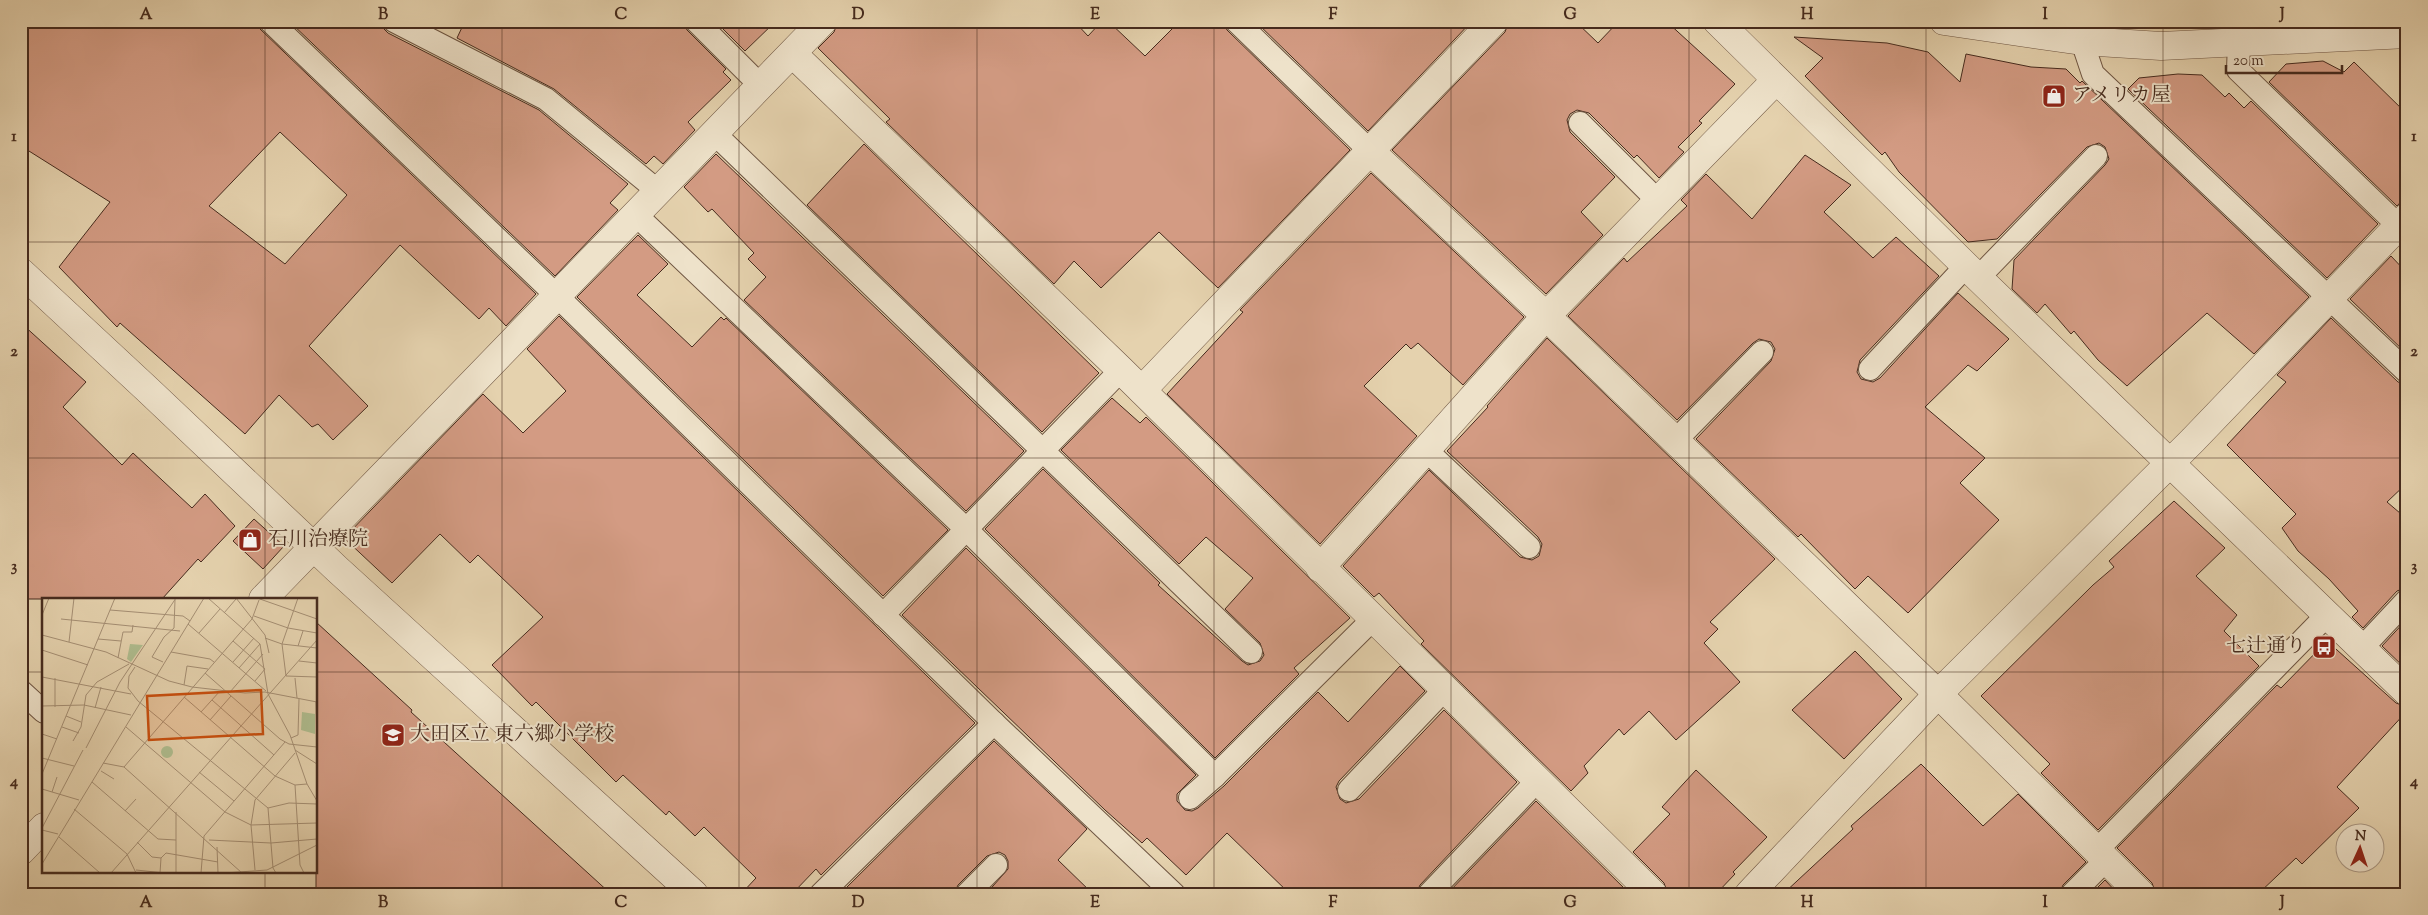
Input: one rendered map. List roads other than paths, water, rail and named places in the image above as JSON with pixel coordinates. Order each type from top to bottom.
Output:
[{"type":"street","points":[[264,598],[823,21]]},
{"type":"street","points":[[1142,390],[1494,21]]},
{"type":"street","points":[[1717,21],[1972,272],[2407,692]]},
{"type":"street","points":[[1944,21],[2010,26],[2082,41],[2162,46],[2407,34]]},
{"type":"street","points":[[793,54],[1122,370],[1320,568],[1653,894]]},
{"type":"street","points":[[1320,568],[1546,316],[1776,80]]},
{"type":"street","points":[[1370,151],[1546,316],[1938,694],[2141,894]]},
{"type":"street","points":[[1749,894],[1938,694],[2170,463],[2328,299],[2404,225]]},
{"type":"street","points":[[21,272],[313,547],[694,894]]},
{"type":"street","points":[[21,851],[42,829]]},
{"type":"lane","points":[[270,21],[556,295],[994,723],[1174,894]]},
{"type":"lane","points":[[394,21],[546,99],[658,191]]},
{"type":"lane","points":[[696,21],[761,86]]},
{"type":"lane","points":[[1236,21],[1370,151]]},
{"type":"lane","points":[[2082,41],[2093,74],[2407,372]]},
{"type":"lane","points":[[2239,42],[2238,70],[2404,225]]},
{"type":"lane","points":[[1580,123],[1658,201]]},
{"type":"lane","points":[[714,133],[1251,652]]},
{"type":"lane","points":[[1870,369],[2096,156]]},
{"type":"lane","points":[[635,214],[966,529],[1215,776]]},
{"type":"lane","points":[[1675,441],[1762,352]]},
{"type":"lane","points":[[883,615],[1122,370]]},
{"type":"lane","points":[[1426,450],[1529,547]]},
{"type":"lane","points":[[2362,648],[2407,600]]},
{"type":"lane","points":[[2072,894],[2101,855],[2327,615]]},
{"type":"lane","points":[[1190,798],[1215,776],[1373,619]]},
{"type":"lane","points":[[1349,790],[1444,690]]},
{"type":"lane","points":[[21,691],[42,710]]},
{"type":"lane","points":[[821,894],[994,723]]},
{"type":"lane","points":[[1430,894],[1537,781]]},
{"type":"lane","points":[[967,894],[996,865]]},
{"type":"place","name":"アメリカ屋","points":[[2054,96]]},
{"type":"place","name":"石川治療院","points":[[250,540]]},
{"type":"place","name":"七辻通り","points":[[2324,647]]},
{"type":"place","name":"大田区立 東六郷小学校","points":[[393,735]]}]
